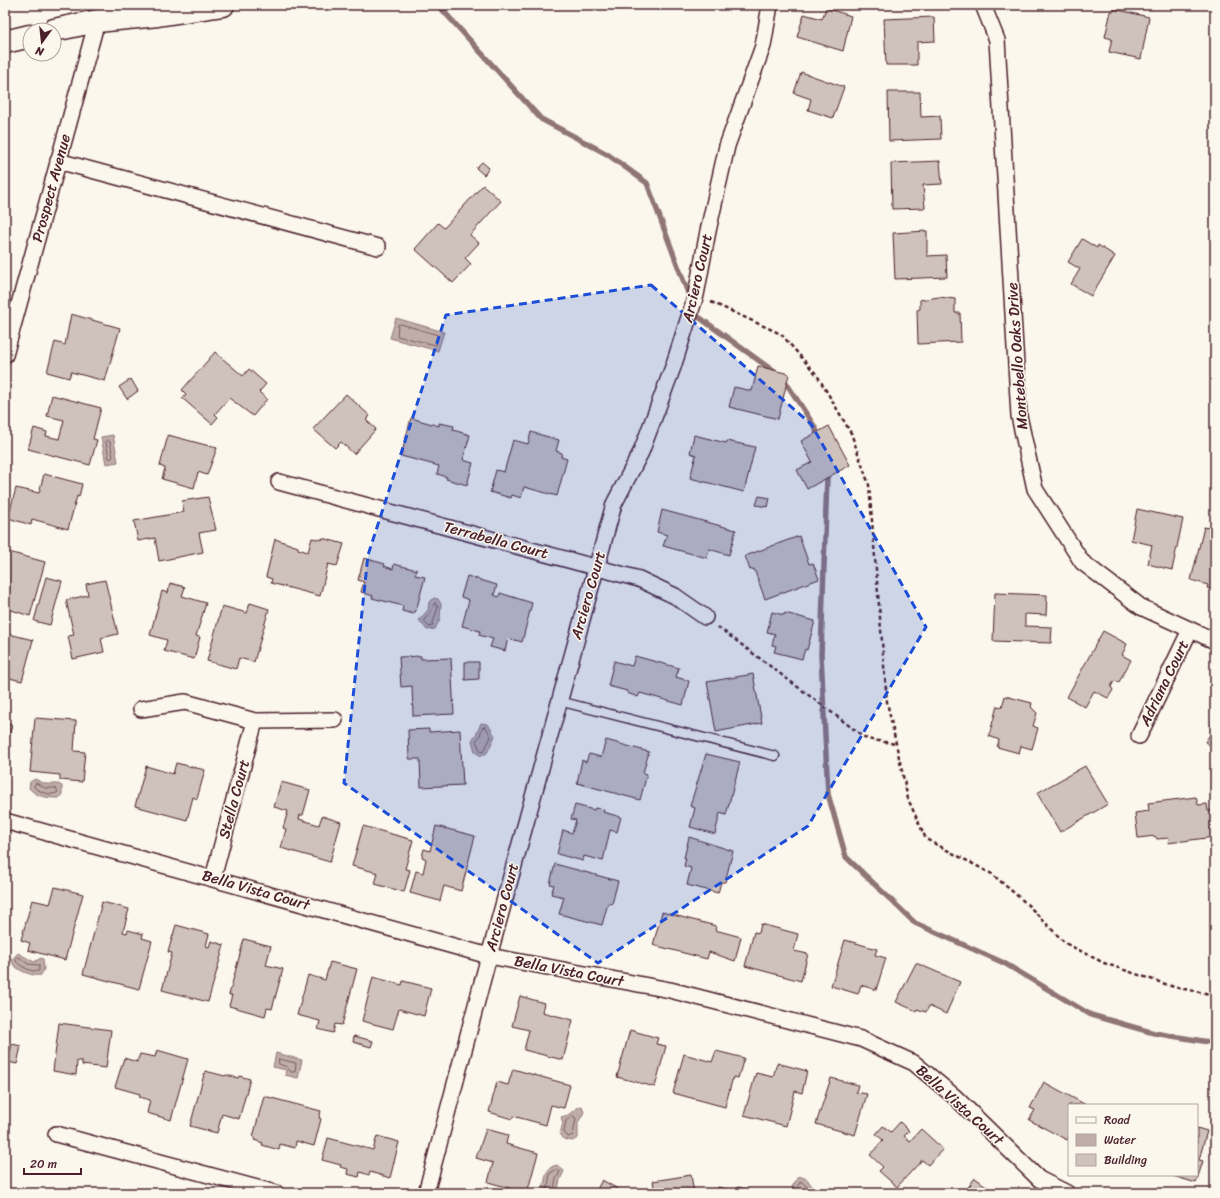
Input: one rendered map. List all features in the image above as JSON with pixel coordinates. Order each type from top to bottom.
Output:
[{"type":"main road","points":[[62,28],[96,21],[158,15],[223,5]]},
{"type":"main road","points":[[5,42],[22,38]]},
{"type":"street","name":"Arciero Court","points":[[426,1193],[489,956],[596,566],[614,504],[640,452],[673,367],[696,295],[708,231],[728,146],[762,46],[770,5]]},
{"type":"street","name":"Montebello Oaks Drive","points":[[983,5],[997,40],[1019,416],[1035,489],[1082,562],[1141,607],[1215,641]]},
{"type":"street","name":"Prospect Avenue","points":[[5,355],[96,21]]},
{"type":"street","points":[[58,161],[378,247]]},
{"type":"street","name":"Terrabella Court","points":[[279,482],[596,566],[639,579],[675,596],[705,617]]},
{"type":"street","name":"Adriana Court","points":[[1139,736],[1190,630]]},
{"type":"street","points":[[141,709],[185,702],[255,721],[335,720]]},
{"type":"street","name":"Stella Court","points":[[213,878],[255,721]]},
{"type":"street","name":"Bella Vista Court","points":[[5,821],[489,956],[670,990],[860,1039],[914,1063],[955,1097],[1040,1179],[1067,1193]]},
{"type":"street","points":[[56,1134],[276,1193]]},
{"type":"lane","points":[[559,701],[775,756]]},
{"type":"path","points":[[696,295],[781,334],[817,375],[851,433],[869,485],[888,702],[908,799],[926,839],[953,855],[992,874],[1027,904],[1065,943],[1104,963],[1174,987],[1215,995]]},
{"type":"path","points":[[705,617],[867,739],[896,744]]},
{"type":"highlighted area","points":[[651,285],[811,424],[926,627],[808,826],[598,963],[344,783],[368,555],[446,315]]},
{"type":"water","points":[[396,318],[444,332],[438,351],[390,338]]},
{"type":"water","points":[[113,435],[118,462],[106,464],[101,437]]},
{"type":"water","points":[[434,598],[438,599],[441,604],[440,619],[435,629],[427,630],[419,620],[428,610],[429,602]]},
{"type":"water","points":[[481,723],[488,724],[495,736],[487,753],[481,756],[475,752],[472,740]]},
{"type":"water","points":[[35,779],[45,784],[58,784],[62,786],[62,794],[59,798],[55,798],[42,796],[35,793],[29,788],[30,782]]},
{"type":"water","points":[[18,953],[34,962],[41,958],[43,959],[44,969],[41,975],[28,974],[15,966],[11,960]]},
{"type":"water","points":[[276,1053],[302,1060],[298,1078],[285,1075],[286,1070],[273,1067]]},
{"type":"water","points":[[582,1106],[584,1112],[578,1123],[578,1138],[572,1141],[564,1139],[560,1134],[563,1123],[561,1117],[568,1115],[578,1107]]},
{"type":"water","points":[[557,1165],[564,1171],[557,1193],[544,1193],[543,1188],[548,1171],[553,1166]]},
{"type":"water","points":[[799,1176],[807,1179],[813,1188],[828,1188],[830,1191],[829,1193],[794,1193],[792,1187]]},
{"type":"building","points":[[826,8],[851,16],[843,51],[797,37],[804,14],[822,19]]},
{"type":"building","points":[[1114,9],[1149,17],[1141,59],[1109,52],[1112,39],[1105,37],[1111,11],[1114,11]]},
{"type":"building","points":[[934,17],[935,41],[917,42],[917,65],[886,65],[884,19]]},
{"type":"building","points":[[801,72],[844,87],[833,118],[808,110],[811,99],[794,93]]},
{"type":"building","points":[[888,92],[920,92],[921,117],[940,116],[941,139],[889,141]]},
{"type":"building","points":[[5,149],[9,150],[5,164]]},
{"type":"building","points":[[940,161],[942,184],[923,185],[925,208],[892,209],[891,163]]},
{"type":"building","points":[[482,162],[489,168],[484,175],[476,168]]},
{"type":"building","points":[[483,185],[501,201],[470,235],[479,243],[465,258],[471,264],[453,283],[415,249],[438,223],[444,228]]},
{"type":"building","points":[[927,231],[927,256],[946,255],[947,277],[895,279],[893,233]]},
{"type":"building","points":[[1082,239],[1097,248],[1098,245],[1115,256],[1091,296],[1071,284],[1080,269],[1068,262]]},
{"type":"building","points":[[939,297],[955,299],[955,313],[960,313],[961,342],[918,344],[917,310],[920,309],[920,300]]},
{"type":"building","points":[[71,314],[120,328],[105,381],[71,372],[69,378],[47,372],[55,342],[65,345]]},
{"type":"building","points":[[215,352],[243,376],[249,369],[266,384],[259,392],[267,399],[253,416],[229,398],[215,414],[218,417],[212,424],[182,398],[186,394],[182,390]]},
{"type":"building","points":[[758,366],[789,374],[778,419],[729,407],[734,387],[752,391]]},
{"type":"building","points":[[131,379],[138,391],[127,399],[119,387]]},
{"type":"building","points":[[346,394],[370,416],[366,420],[376,429],[354,454],[341,442],[335,448],[313,429]]},
{"type":"building","points":[[52,395],[101,408],[93,439],[97,440],[90,465],[28,449],[34,428],[47,432],[46,436],[59,439],[64,420],[47,416]]},
{"type":"building","points":[[411,418],[439,426],[439,423],[454,426],[453,430],[470,435],[463,460],[473,463],[467,485],[446,479],[447,477],[437,474],[439,466],[401,456]]},
{"type":"building","points":[[829,426],[850,465],[807,489],[797,470],[812,462],[801,441]]},
{"type":"building","points":[[531,432],[559,440],[556,451],[562,453],[561,457],[567,459],[557,496],[524,487],[521,498],[512,495],[511,498],[490,492],[496,470],[504,472],[513,440],[528,444]]},
{"type":"building","points":[[168,435],[217,448],[207,475],[198,472],[194,488],[162,479],[165,468],[160,466]]},
{"type":"building","points":[[694,435],[726,443],[727,441],[755,447],[744,492],[690,478],[696,455],[690,453]]},
{"type":"building","points":[[44,474],[82,484],[79,497],[77,496],[68,529],[32,519],[31,525],[8,518],[16,488],[39,493]]},
{"type":"building","points":[[759,496],[770,498],[768,507],[756,505]]},
{"type":"building","points":[[208,497],[216,530],[199,533],[203,552],[159,561],[155,538],[138,541],[134,521],[184,512],[182,501]]},
{"type":"building","points":[[1137,509],[1183,519],[1172,570],[1148,564],[1152,545],[1131,540]]},
{"type":"building","points":[[662,510],[736,530],[729,555],[709,549],[707,558],[663,546],[667,535],[657,532]]},
{"type":"building","points":[[1204,527],[1215,529],[1215,593],[1213,593],[1214,589],[1207,588],[1208,585],[1191,580]]},
{"type":"building","points":[[799,536],[809,564],[813,563],[819,579],[765,599],[754,569],[750,570],[745,556]]},
{"type":"building","points":[[312,538],[322,540],[322,538],[344,544],[337,566],[328,564],[320,596],[271,583],[272,579],[266,577],[275,539],[308,552]]},
{"type":"building","points":[[5,551],[45,562],[30,616],[5,608]]},
{"type":"building","points":[[364,558],[385,564],[384,566],[393,569],[394,564],[417,570],[415,575],[425,577],[414,614],[402,611],[403,606],[372,598],[373,596],[361,592],[364,582],[358,580]]},
{"type":"building","points":[[467,576],[497,585],[494,595],[499,597],[500,593],[532,603],[522,642],[508,638],[505,651],[490,647],[493,639],[479,635],[480,631],[462,626],[469,600],[461,597]]},
{"type":"building","points":[[46,577],[62,581],[50,625],[34,621]]},
{"type":"building","points":[[105,580],[118,634],[101,638],[104,652],[73,659],[68,636],[74,635],[66,600],[88,595],[86,584]]},
{"type":"building","points":[[170,583],[185,587],[182,596],[206,603],[196,636],[200,637],[194,659],[164,651],[167,640],[150,635],[162,591],[168,593]]},
{"type":"building","points":[[995,593],[1047,595],[1046,615],[1025,614],[1025,626],[1052,627],[1051,643],[993,641]]},
{"type":"building","points":[[250,603],[269,609],[254,662],[239,658],[236,669],[207,661],[222,606],[247,613]]},
{"type":"building","points":[[772,612],[784,615],[785,613],[815,621],[807,650],[805,649],[802,659],[774,652],[776,646],[772,645],[775,634],[767,632]]},
{"type":"building","points":[[1103,631],[1127,644],[1122,655],[1131,660],[1119,682],[1114,681],[1111,687],[1113,690],[1108,698],[1094,691],[1085,707],[1067,697]]},
{"type":"building","points":[[5,633],[33,640],[22,681],[5,677]]},
{"type":"building","points":[[421,656],[421,659],[451,658],[454,714],[413,716],[412,686],[401,687],[399,657]]},
{"type":"building","points":[[635,656],[679,668],[676,677],[689,681],[683,705],[640,693],[638,697],[627,693],[627,691],[608,686],[614,661],[632,666]]},
{"type":"building","points":[[465,662],[479,662],[479,679],[465,680]]},
{"type":"building","points":[[753,674],[762,723],[716,732],[707,682]]},
{"type":"building","points":[[1005,696],[1032,703],[1031,707],[1037,713],[1033,726],[1038,728],[1032,749],[1021,746],[1019,753],[997,747],[999,740],[989,736],[997,706],[1002,707]]},
{"type":"building","points":[[35,718],[76,721],[74,751],[85,752],[82,782],[60,780],[60,775],[30,772]]},
{"type":"building","points":[[1215,719],[1215,748],[1205,742],[1213,730],[1211,725]]},
{"type":"building","points":[[5,723],[12,725],[9,737],[5,736]]},
{"type":"building","points":[[429,729],[429,732],[460,730],[463,785],[421,787],[420,759],[409,759],[408,730]]},
{"type":"building","points":[[606,740],[649,752],[643,773],[647,774],[640,800],[577,783],[582,760],[586,762],[589,754],[601,757]]},
{"type":"building","points":[[706,754],[740,762],[726,815],[720,813],[715,834],[690,827],[695,808],[690,806]]},
{"type":"building","points":[[176,763],[205,770],[197,799],[193,797],[187,820],[135,806],[146,766],[173,774]]},
{"type":"building","points":[[1085,766],[1108,804],[1060,832],[1037,793]]},
{"type":"building","points":[[281,782],[310,790],[303,815],[300,815],[299,819],[319,825],[322,816],[341,822],[330,862],[281,848],[286,829],[283,828],[288,811],[274,807]]},
{"type":"building","points":[[1196,797],[1198,805],[1207,804],[1208,811],[1215,810],[1215,827],[1213,827],[1214,837],[1168,843],[1169,838],[1157,839],[1155,836],[1138,838],[1135,813],[1149,811],[1148,803]]},
{"type":"building","points":[[575,805],[594,810],[595,808],[604,810],[603,812],[621,817],[617,832],[610,830],[603,861],[584,856],[583,861],[557,854],[563,830],[572,833],[576,820],[571,819]]},
{"type":"building","points":[[363,826],[413,840],[405,869],[410,870],[404,892],[375,884],[378,873],[352,866]]},
{"type":"building","points":[[436,826],[475,836],[461,891],[444,886],[440,901],[410,893],[416,871],[423,873],[426,859],[422,857],[424,849],[430,851]]},
{"type":"building","points":[[689,837],[733,851],[725,882],[721,882],[718,893],[687,885],[691,868],[684,866],[686,858],[684,858]]},
{"type":"building","points":[[555,864],[618,881],[612,904],[608,903],[602,925],[559,914],[564,897],[551,894],[554,885],[550,884]]},
{"type":"building","points":[[55,887],[83,894],[65,960],[28,950],[30,943],[21,940],[32,900],[50,904]]},
{"type":"building","points":[[102,902],[129,909],[123,932],[127,933],[128,930],[143,934],[142,938],[152,941],[139,989],[83,974]]},
{"type":"building","points":[[662,912],[716,926],[715,930],[741,937],[735,961],[709,952],[707,959],[653,945]]},
{"type":"building","points":[[761,924],[798,934],[794,951],[808,954],[801,981],[745,966],[754,932],[759,933]]},
{"type":"building","points":[[176,925],[209,934],[206,946],[209,947],[211,941],[224,945],[208,1002],[162,990],[172,953],[168,952]]},
{"type":"building","points":[[244,939],[271,946],[266,965],[283,969],[272,1009],[267,1008],[265,1016],[229,1006],[232,995],[229,995]]},
{"type":"building","points":[[845,940],[877,949],[875,955],[886,958],[876,990],[861,985],[858,994],[831,986]]},
{"type":"building","points":[[330,962],[357,969],[342,1025],[335,1024],[333,1033],[318,1029],[320,1021],[297,1015],[308,975],[325,980]]},
{"type":"building","points":[[916,963],[960,982],[946,1014],[929,1006],[926,1012],[917,1009],[916,1011],[896,1002]]},
{"type":"building","points":[[373,977],[402,985],[403,981],[431,988],[424,1016],[399,1009],[393,1029],[362,1021]]},
{"type":"building","points":[[520,996],[544,1003],[542,1012],[573,1020],[563,1060],[524,1050],[529,1030],[512,1026]]},
{"type":"building","points":[[59,1023],[111,1030],[106,1068],[82,1065],[82,1061],[77,1061],[76,1075],[53,1071]]},
{"type":"building","points":[[630,1030],[658,1038],[656,1044],[666,1046],[655,1087],[617,1077]]},
{"type":"building","points":[[354,1036],[373,1041],[371,1047],[353,1042]]},
{"type":"building","points":[[12,1044],[21,1046],[17,1064],[8,1062]]},
{"type":"building","points":[[157,1050],[188,1059],[171,1120],[147,1113],[150,1100],[139,1097],[140,1094],[115,1087],[124,1058],[137,1062],[140,1054],[155,1057]]},
{"type":"building","points":[[716,1051],[744,1058],[738,1078],[733,1077],[725,1107],[673,1093],[684,1054],[712,1062]]},
{"type":"building","points":[[777,1063],[807,1071],[802,1093],[795,1091],[786,1126],[744,1115],[756,1073],[773,1077]]},
{"type":"building","points":[[513,1069],[570,1085],[564,1108],[551,1105],[546,1125],[513,1116],[512,1119],[489,1112],[497,1082],[508,1085]]},
{"type":"building","points":[[205,1071],[225,1076],[238,1078],[239,1076],[250,1079],[239,1119],[222,1114],[217,1133],[190,1126]]},
{"type":"building","points":[[831,1078],[858,1085],[856,1092],[867,1094],[855,1135],[816,1124]]},
{"type":"building","points":[[1044,1082],[1084,1104],[1068,1104],[1067,1140],[1029,1120],[1035,1110],[1030,1108]]},
{"type":"building","points":[[264,1096],[321,1111],[319,1118],[321,1119],[314,1146],[296,1141],[295,1148],[280,1144],[279,1150],[262,1145],[263,1143],[254,1140],[255,1138],[253,1137]]},
{"type":"building","points":[[900,1122],[909,1131],[904,1136],[910,1141],[921,1129],[943,1149],[928,1165],[922,1160],[897,1187],[879,1171],[883,1167],[870,1155],[883,1140],[876,1134],[883,1126],[891,1132]]},
{"type":"building","points":[[1198,1128],[1207,1131],[1199,1160],[1203,1161],[1196,1183],[1173,1176],[1198,1176]]},
{"type":"building","points":[[486,1129],[508,1135],[506,1144],[538,1153],[527,1193],[488,1182],[493,1163],[476,1158]]},
{"type":"building","points":[[377,1136],[399,1142],[390,1178],[370,1172],[369,1175],[360,1172],[359,1177],[347,1174],[348,1169],[340,1167],[341,1165],[322,1160],[328,1138],[373,1150]]},
{"type":"building","points":[[691,1175],[694,1193],[655,1193],[653,1181]]},
{"type":"building","points":[[975,1178],[996,1193],[964,1193]]},
{"type":"building","points":[[602,1180],[625,1193],[595,1193]]},
{"type":"building","points":[[718,1187],[736,1192],[738,1187],[760,1193],[717,1193]]},
{"type":"waterway","points":[[438,5],[541,119],[607,154],[647,183],[691,301]]},
{"type":"waterway","points":[[694,311],[696,315],[776,373]]},
{"type":"waterway","points":[[783,378],[816,429],[818,440]]},
{"type":"waterway","points":[[826,471],[821,655],[828,794],[846,857],[915,923],[1004,963],[1091,1015],[1154,1033],[1215,1043]]}]
